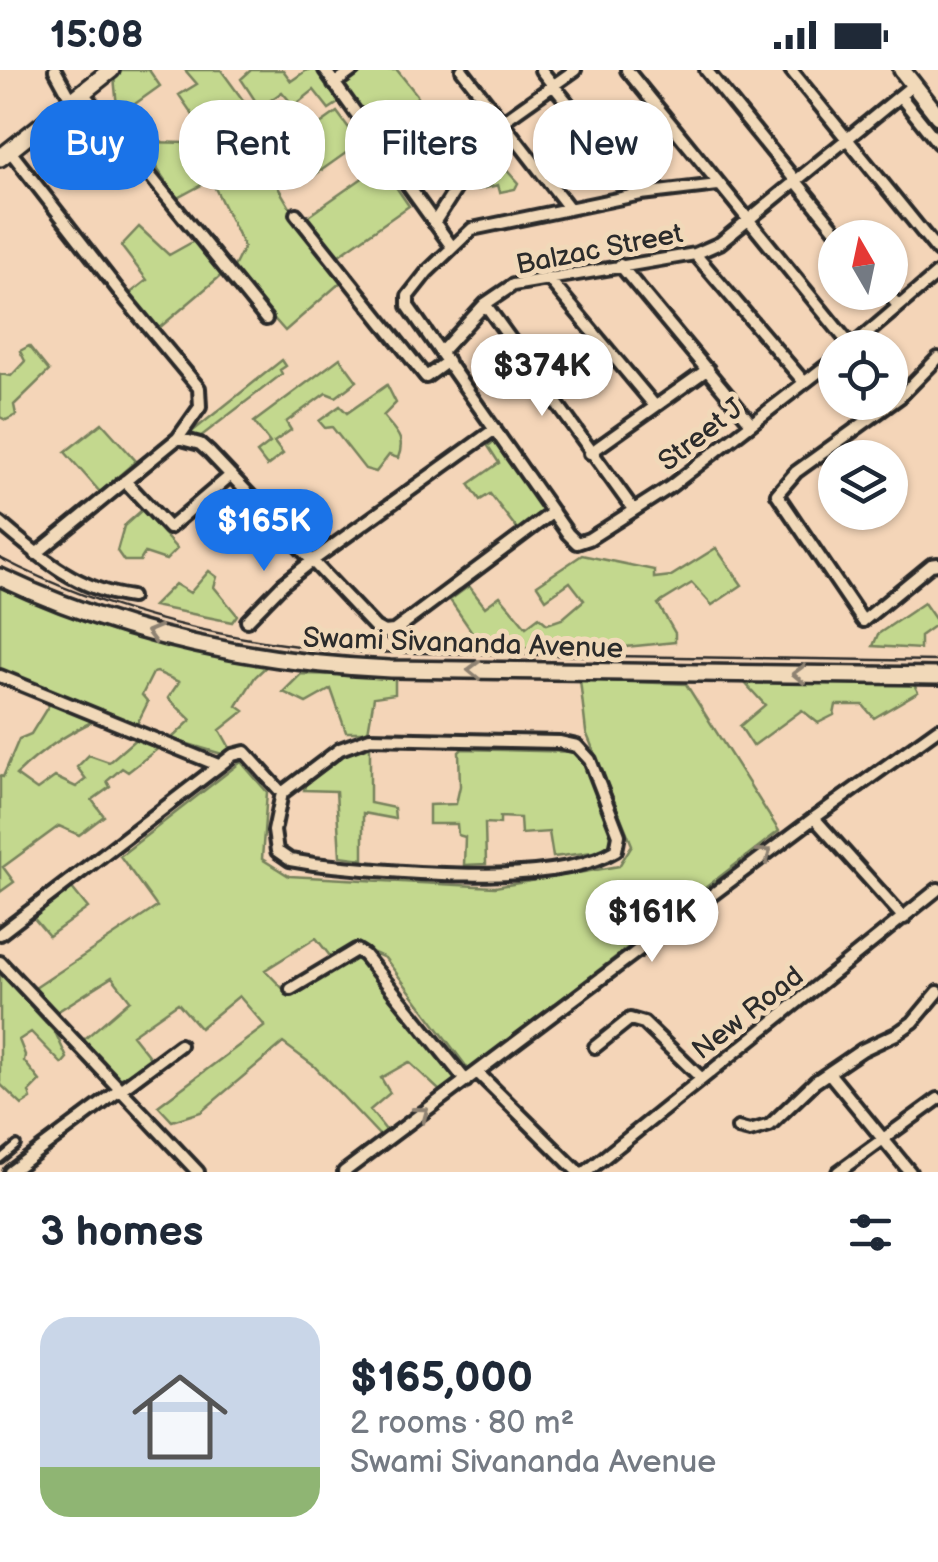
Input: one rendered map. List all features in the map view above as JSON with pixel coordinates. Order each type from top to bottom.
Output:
[{"type":"street","points":[[56,70],[266,319]]},
{"type":"street","points":[[36,554],[178,438],[200,407],[200,388],[5,154],[111,70]]},
{"type":"street","points":[[325,70],[452,247]]},
{"type":"street","points":[[334,84],[352,70]]},
{"type":"street","points":[[462,70],[486,100]]},
{"type":"street","points":[[541,70],[641,194]]},
{"type":"street","points":[[513,114],[574,70]]},
{"type":"street","points":[[627,70],[836,330]]},
{"type":"street","points":[[706,70],[827,220]]},
{"type":"street","points":[[791,70],[938,251]]},
{"type":"street","points":[[902,70],[907,90],[938,142]]},
{"type":"street","points":[[907,90],[938,116]]},
{"type":"street","name":"Balzac Street","points":[[444,357],[485,304],[513,285],[695,254],[720,243],[907,90]]},
{"type":"street","points":[[513,134],[569,208]]},
{"type":"street","points":[[178,438],[200,444],[375,628],[394,631],[553,512],[414,316],[407,300],[426,272],[472,229],[641,194],[718,185]]},
{"type":"street","points":[[434,223],[454,190]]},
{"type":"street","points":[[296,214],[426,377],[444,357]]},
{"type":"street","points":[[695,254],[804,382]]},
{"type":"street","points":[[620,265],[751,423]]},
{"type":"street","points":[[908,298],[938,272]]},
{"type":"street","points":[[548,278],[655,406]]},
{"type":"street","points":[[485,304],[633,509]]},
{"type":"street","points":[[870,330],[893,310]]},
{"type":"street","points":[[938,358],[900,397],[796,472],[777,494],[863,621],[938,564]]},
{"type":"street","points":[[590,453],[708,368]]},
{"type":"street","name":"Street J","points":[[553,512],[577,543],[589,539],[670,487],[818,371]]},
{"type":"street","points":[[247,621],[312,561],[496,428]]},
{"type":"street","points":[[125,481],[169,528],[231,475]]},
{"type":"street","points":[[0,523],[76,581],[131,597]]},
{"type":"street","name":"Swami Sivananda Avenue","points":[[0,576],[45,598],[178,640],[262,658],[313,664],[390,669],[938,676]]},
{"type":"street","points":[[0,676],[218,766]]},
{"type":"street","points":[[344,1172],[938,729]]},
{"type":"street","points":[[361,740],[559,742],[577,746],[590,760],[620,835],[616,850],[603,858],[560,868],[466,876],[314,864],[290,860],[277,851],[274,831],[282,793],[340,750],[361,740]]},
{"type":"street","points":[[0,934],[240,751],[282,793]]},
{"type":"street","points":[[814,818],[904,918]]},
{"type":"street","name":"New Road","points":[[582,1172],[938,890]]},
{"type":"street","points":[[291,989],[356,950],[466,1081]]},
{"type":"street","points":[[0,962],[198,1172]]},
{"type":"street","points":[[738,1128],[750,1131],[770,1125],[829,1073],[912,1022],[938,992]]},
{"type":"street","points":[[595,1048],[630,1019],[644,1023],[700,1078]]},
{"type":"street","points":[[10,1172],[180,1044]]},
{"type":"street","points":[[477,1072],[582,1172]]},
{"type":"street","points":[[829,1073],[910,1172]]},
{"type":"street","points":[[838,1172],[938,1099]]},
{"type":"lane","points":[[0,1159],[17,1145]]},
{"type":"green space","points":[[121,70],[149,70],[160,86],[140,100],[116,100],[114,77]]},
{"type":"green space","points":[[185,70],[221,70],[243,100],[182,100],[179,95],[197,84]]},
{"type":"green space","points":[[251,70],[283,70],[291,81],[307,70],[319,70],[340,102],[329,109],[314,90],[302,100],[289,100],[282,92],[271,100],[255,100],[241,79]]},
{"type":"green space","points":[[359,70],[397,70],[417,100],[350,100],[339,84]]},
{"type":"green space","points":[[337,112],[345,123],[345,154],[325,168],[325,121]]},
{"type":"green space","points":[[159,142],[179,143],[179,190],[192,190],[177,198],[159,171]]},
{"type":"green space","points":[[216,190],[280,190],[341,282],[285,331],[232,271],[244,247]]},
{"type":"green space","points":[[345,190],[398,190],[409,206],[332,260],[304,219]]},
{"type":"green space","points":[[139,227],[169,255],[196,240],[224,273],[158,329],[128,295],[147,280],[121,246]]},
{"type":"green space","points":[[29,346],[49,371],[14,405],[16,415],[6,420],[0,417],[0,374],[11,376],[25,361],[20,351]]},
{"type":"green space","points":[[340,358],[357,381],[336,397],[326,393],[286,422],[291,430],[274,442],[283,454],[267,466],[257,453],[270,443],[254,422]]},
{"type":"green space","points":[[282,360],[286,366],[280,370],[282,374],[200,437],[188,435]]},
{"type":"green space","points":[[387,385],[396,403],[383,416],[401,445],[398,458],[389,455],[376,472],[365,469],[332,427],[325,428],[319,421],[340,406],[347,413]]},
{"type":"green space","points":[[102,423],[136,461],[100,492],[65,452]]},
{"type":"green space","points":[[496,440],[546,511],[518,530],[490,494],[480,500],[469,484],[499,463],[488,446]]},
{"type":"green space","points":[[142,510],[177,549],[166,560],[145,553],[140,561],[124,561],[117,551],[124,526]]},
{"type":"green space","points":[[716,548],[742,585],[712,605],[692,583],[658,604],[675,633],[675,642],[615,648],[483,648],[450,600],[469,586],[485,607],[500,596],[526,627],[539,617],[547,624],[562,619],[584,600],[570,582],[546,599],[537,585],[582,555],[654,570],[654,578],[671,576]]},
{"type":"green space","points":[[209,571],[217,577],[214,587],[237,615],[232,622],[153,606],[175,584],[190,593]]},
{"type":"green space","points":[[0,580],[270,663],[255,677],[237,706],[244,711],[220,730],[230,748],[222,754],[171,739],[191,720],[168,698],[179,682],[157,672],[142,695],[148,702],[136,726],[0,669]]},
{"type":"green space","points":[[924,603],[938,623],[920,636],[920,649],[873,646],[878,634]]},
{"type":"green space","points":[[301,674],[395,676],[395,694],[374,697],[368,732],[346,732],[331,689],[306,703],[283,692]]},
{"type":"green space","points":[[580,680],[686,684],[779,831],[469,1070],[385,958],[354,944],[330,956],[316,938],[265,970],[289,995],[356,955],[461,1079],[441,1092],[409,1062],[381,1078],[390,1093],[370,1110],[389,1134],[382,1138],[314,1066],[283,1043],[201,1112],[172,1121],[158,1106],[265,1026],[239,996],[200,1028],[178,1003],[132,1035],[151,1059],[120,1079],[81,1042],[130,1000],[112,977],[55,1013],[35,988],[157,907],[120,856],[241,762],[267,792],[262,859],[289,876],[495,887],[619,866],[632,845],[586,732]]},
{"type":"green space","points":[[744,682],[913,683],[918,692],[874,718],[863,705],[836,705],[834,715],[818,723],[802,710],[753,746],[740,726],[765,705]]},
{"type":"green space","points":[[50,703],[96,720],[54,744],[16,775],[37,790],[55,777],[76,787],[86,779],[77,767],[89,755],[109,762],[138,737],[160,747],[128,772],[122,768],[107,781],[110,787],[92,800],[104,816],[79,835],[59,826],[3,867],[14,882],[0,892],[0,776],[3,777],[19,739],[31,734]]},
{"type":"green space","points":[[370,747],[370,803],[394,808],[395,819],[363,813],[363,859],[340,856],[336,791],[304,790],[340,755]]},
{"type":"green space","points":[[462,749],[579,752],[607,807],[613,841],[601,851],[553,857],[549,832],[521,834],[520,818],[500,817],[500,824],[485,823],[486,864],[464,865],[465,837],[458,835],[457,824],[429,824],[429,805],[456,804]]},
{"type":"green space","points":[[71,887],[88,908],[49,936],[32,916]]},
{"type":"green space","points":[[0,972],[56,1034],[67,1058],[62,1064],[31,1032],[19,1040],[24,1061],[40,1081],[29,1092],[31,1099],[22,1105],[0,1084]]},
{"type":"tram line","points":[[0,558],[85,596],[172,623],[307,647],[353,652],[938,661]]}]
